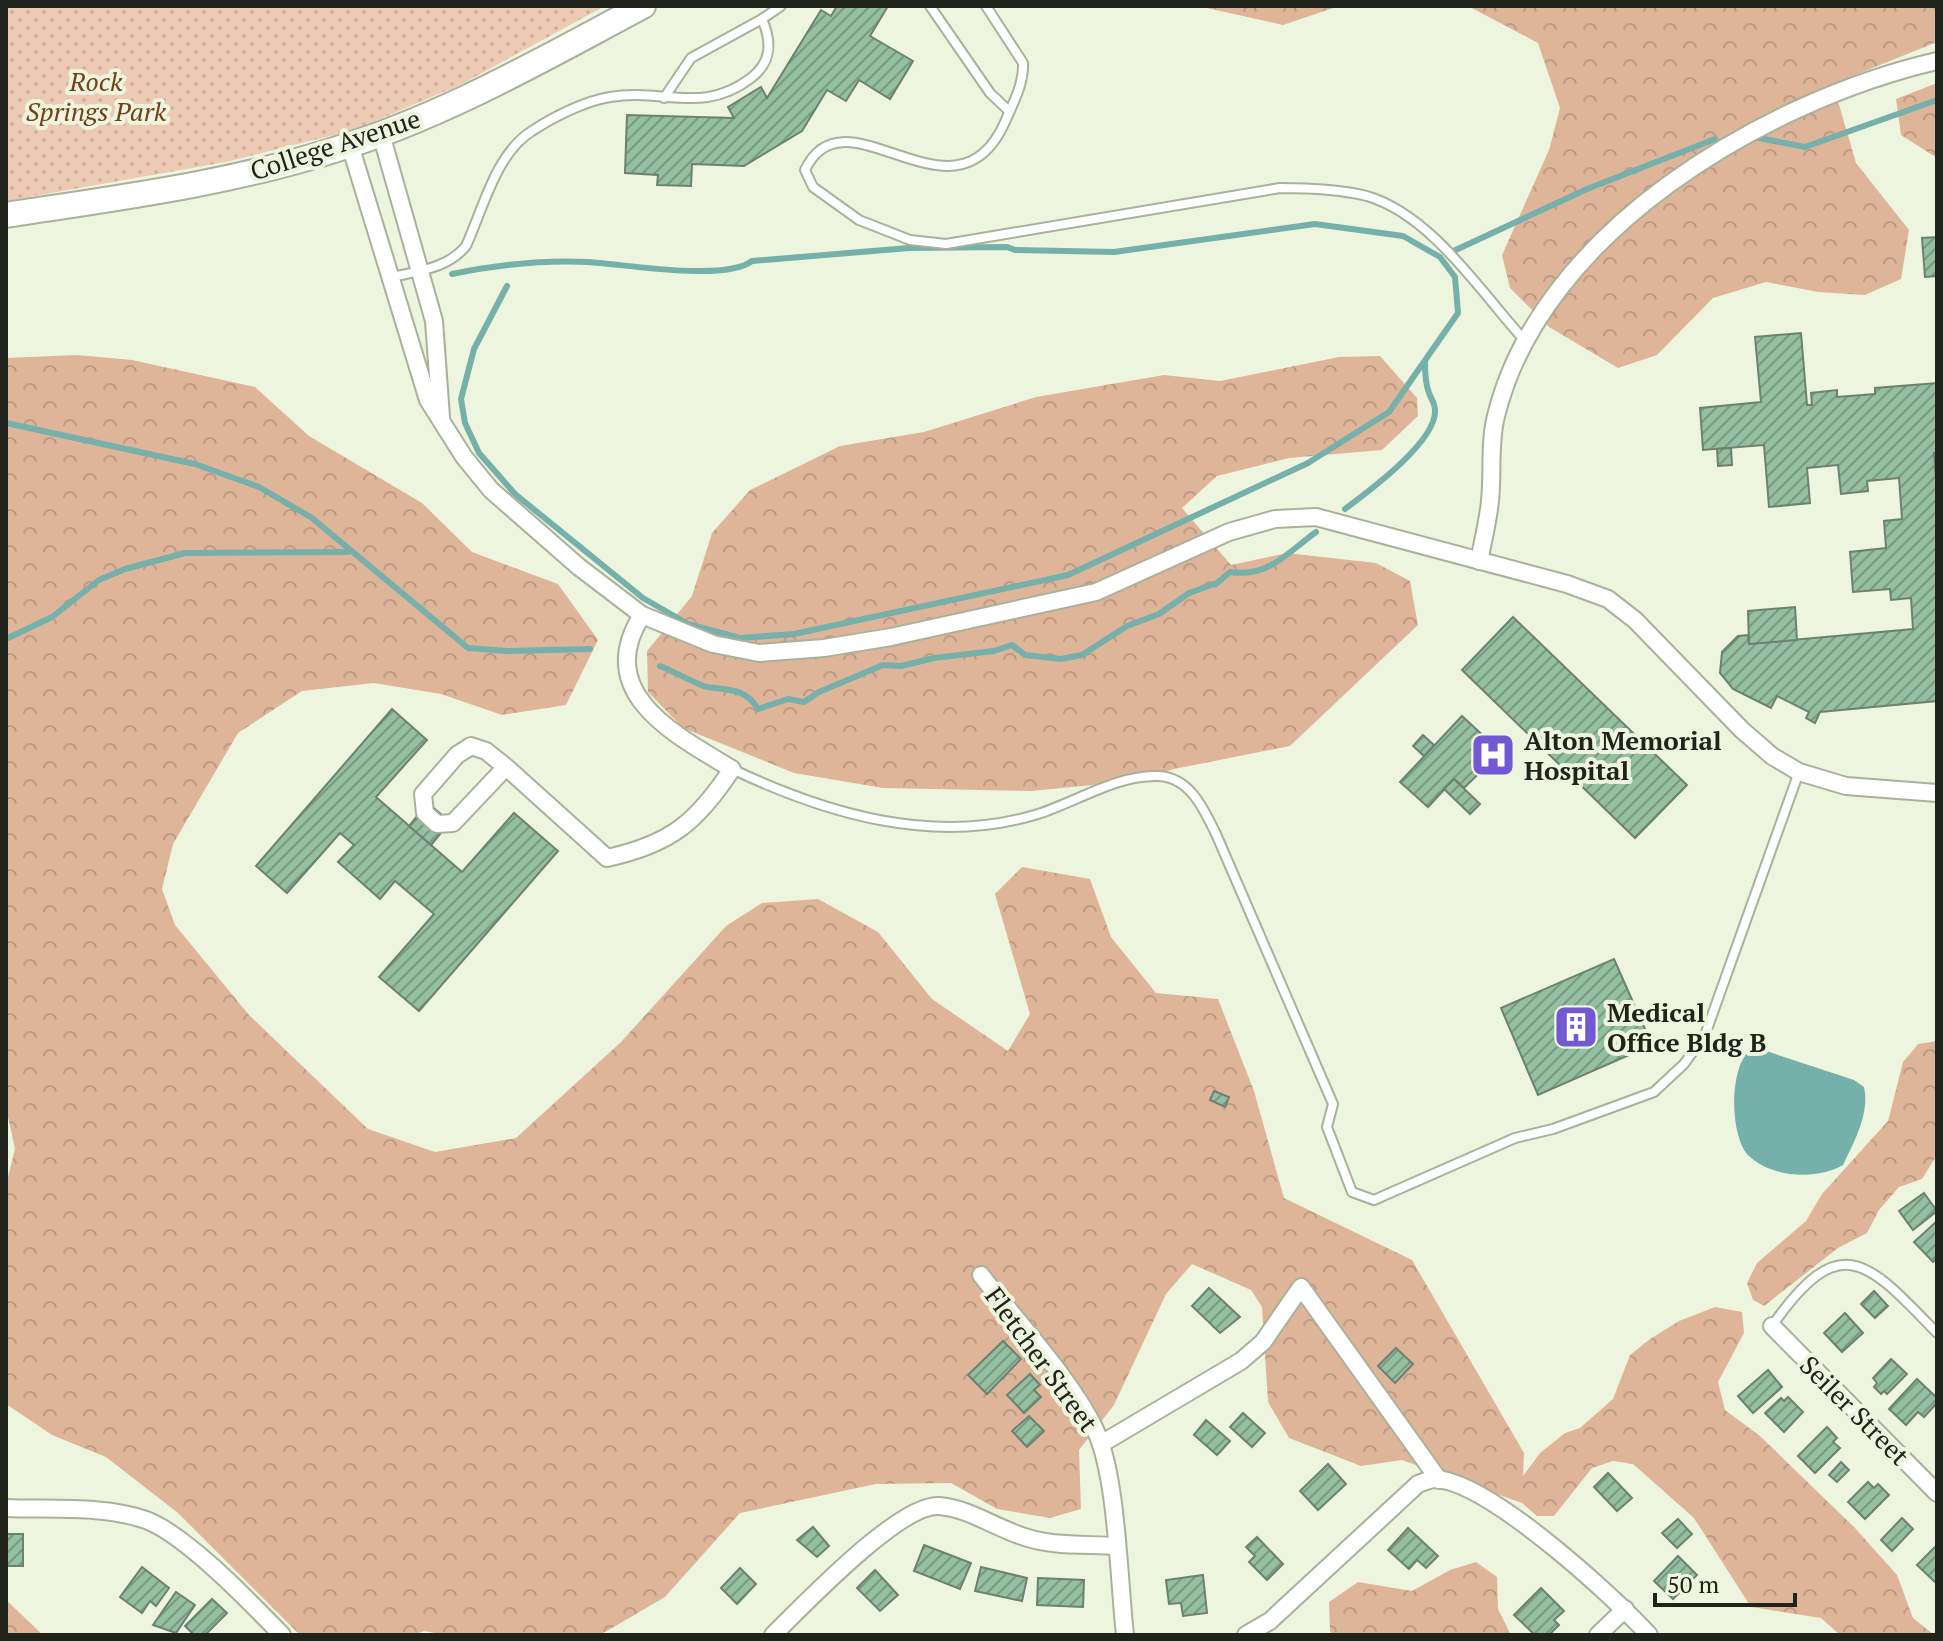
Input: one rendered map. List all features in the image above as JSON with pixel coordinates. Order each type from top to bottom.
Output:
[{"type":"main road","name":"College Avenue","points":[[6,215],[206,182],[350,145],[509,77],[643,6]]},
{"type":"street","points":[[1479,561],[1490,501],[1496,417],[1526,342],[1554,296],[1587,259],[1640,208],[1683,174],[1783,116],[1937,61]]},
{"type":"street","points":[[381,134],[434,321],[441,417]]},
{"type":"street","points":[[350,145],[428,400],[464,457],[491,490],[579,567],[642,615],[713,644],[759,653],[824,648],[1096,592],[1229,532],[1275,519],[1316,517],[1549,579],[1608,599],[1635,620],[1742,730],[1772,756],[1799,772],[1846,786],[1937,793]]},
{"type":"street","points":[[506,767],[453,823],[437,824],[425,813],[423,794],[464,749],[479,747],[506,767],[607,858],[650,846],[680,831],[704,809],[732,769],[686,741],[636,697],[627,673],[626,650],[642,615]]},
{"type":"street","name":"Fletcher Street","points":[[981,1275],[1065,1384],[1092,1423],[1101,1444],[1125,1635]]},
{"type":"street","points":[[1101,1444],[1210,1382],[1263,1342],[1301,1287],[1439,1480]]},
{"type":"street","name":"Seiler Street","points":[[1772,1326],[1937,1493]]},
{"type":"street","points":[[1246,1635],[1270,1621],[1418,1484],[1439,1480],[1459,1486],[1493,1505],[1581,1570],[1649,1635]]},
{"type":"street","points":[[773,1635],[890,1527],[923,1508],[941,1506],[962,1511],[1041,1542],[1116,1546]]},
{"type":"street","points":[[6,1508],[114,1513],[154,1523],[198,1556],[282,1635]]},
{"type":"street","points":[[1598,1635],[1625,1609]]},
{"type":"lane","points":[[664,98],[691,58],[781,6]]},
{"type":"lane","points":[[930,6],[990,93],[1009,111]]},
{"type":"lane","points":[[986,6],[1023,63],[1023,73],[1009,111],[990,149],[961,167],[926,163],[867,144],[850,142],[828,147],[811,158],[805,170],[808,179],[830,202],[859,220],[910,240],[946,244],[1280,188],[1314,188],[1367,196],[1392,207],[1438,241],[1526,342]]},
{"type":"lane","points":[[392,277],[447,263],[466,246],[507,156],[530,131],[606,98],[697,100],[722,96],[762,69],[770,39],[762,19]]},
{"type":"lane","points":[[732,769],[781,793],[831,810],[941,828],[988,826],[1143,778],[1162,776],[1182,784],[1195,795],[1216,834],[1333,1104],[1327,1127],[1352,1192],[1374,1200],[1515,1138],[1553,1129],[1654,1092],[1684,1064],[1705,1035],[1799,772]]},
{"type":"lane","points":[[1772,1326],[1798,1292],[1828,1267],[1842,1262],[1872,1271],[1937,1333]]},
{"type":"green space","name":"Rock Springs Park","points":[[6,6],[605,6],[460,85],[354,130],[226,162],[6,201]]},
{"type":"green space","points":[[1198,6],[1339,6],[1283,25]]},
{"type":"green space","points":[[1468,6],[1937,6],[1937,42],[1833,84],[1856,163],[1909,230],[1901,279],[1865,295],[1818,292],[1766,282],[1713,298],[1657,355],[1618,368],[1549,327],[1510,288],[1502,255],[1549,150],[1560,108],[1538,43]]},
{"type":"green space","points":[[1937,83],[1937,158],[1901,135],[1896,99]]},
{"type":"green space","points":[[77,355],[132,360],[255,387],[309,436],[422,503],[472,552],[558,584],[598,640],[566,705],[502,715],[441,694],[374,683],[302,691],[238,733],[173,844],[162,889],[175,925],[249,1015],[368,1129],[435,1152],[516,1138],[621,1042],[726,926],[762,903],[818,899],[878,932],[932,999],[1008,1051],[1030,1014],[995,894],[1022,867],[1090,879],[1111,937],[1156,993],[1218,999],[1254,1091],[1284,1198],[1412,1260],[1524,1453],[1523,1476],[1540,1453],[1565,1433],[1580,1428],[1613,1399],[1630,1355],[1650,1339],[1679,1321],[1715,1307],[1742,1312],[1744,1333],[1718,1382],[1725,1410],[1760,1436],[1855,1528],[1897,1575],[1913,1618],[1934,1635],[1840,1635],[1821,1618],[1751,1607],[1694,1518],[1633,1464],[1613,1461],[1592,1468],[1554,1516],[1537,1516],[1522,1503],[1402,1460],[1361,1466],[1289,1438],[1268,1402],[1262,1307],[1251,1290],[1192,1264],[1166,1294],[1114,1405],[1079,1450],[1081,1509],[1050,1518],[997,1509],[951,1483],[876,1484],[740,1513],[665,1597],[600,1635],[446,1635],[424,1631],[414,1635],[300,1635],[178,1513],[106,1457],[52,1435],[6,1404],[6,1185],[15,1149],[6,1108],[6,358]]},
{"type":"green space","points":[[1380,356],[1417,398],[1418,416],[1382,450],[1289,458],[1217,476],[1182,508],[1231,565],[1287,553],[1376,563],[1410,581],[1418,625],[1290,746],[1174,769],[1133,781],[1031,791],[883,788],[794,773],[683,728],[648,692],[647,651],[692,596],[712,533],[750,490],[840,446],[924,432],[1036,397],[1164,375],[1220,381],[1339,357]]},
{"type":"green space","points":[[1937,1041],[1937,1155],[1922,1179],[1899,1187],[1879,1210],[1867,1233],[1838,1248],[1764,1306],[1753,1300],[1747,1283],[1757,1263],[1806,1221],[1822,1194],[1888,1121],[1903,1062],[1918,1044]]},
{"type":"green space","points":[[1476,1562],[1497,1577],[1498,1609],[1511,1635],[1332,1635],[1330,1631],[1329,1602],[1358,1582],[1412,1591],[1450,1570]]},
{"type":"green space","points":[[6,1600],[43,1635],[6,1635]]},
{"type":"water","points":[[1754,1047],[1854,1080],[1864,1087],[1863,1117],[1843,1165],[1821,1173],[1795,1174],[1770,1169],[1749,1156],[1738,1133],[1734,1100],[1739,1067]]},
{"type":"building","points":[[837,6],[888,6],[870,36],[913,61],[890,99],[859,80],[846,101],[827,90],[802,131],[744,166],[692,164],[691,186],[657,185],[658,175],[625,173],[627,115],[734,118],[728,107],[761,87],[767,98],[821,10],[831,16]]},
{"type":"building","points":[[1937,237],[1937,276],[1925,277],[1922,238]]},
{"type":"building","points":[[1801,333],[1807,405],[1812,405],[1811,393],[1837,390],[1837,397],[1875,394],[1875,388],[1937,383],[1937,453],[1934,453],[1937,489],[1937,701],[1820,712],[1815,723],[1806,718],[1809,712],[1777,696],[1771,708],[1733,689],[1720,673],[1722,652],[1738,636],[1748,635],[1749,644],[1913,629],[1911,598],[1891,600],[1890,589],[1853,592],[1850,552],[1886,548],[1884,521],[1902,519],[1899,478],[1867,481],[1868,491],[1841,494],[1838,465],[1807,468],[1810,503],[1769,507],[1764,445],[1703,450],[1700,408],[1761,402],[1755,337]]},
{"type":"building","points":[[1731,448],[1732,465],[1718,466],[1717,449]]},
{"type":"building","points":[[1795,607],[1797,640],[1749,644],[1748,611]]},
{"type":"building","points":[[1513,617],[1687,785],[1635,838],[1462,670]]},
{"type":"building","points":[[392,709],[427,740],[376,797],[462,872],[514,813],[558,851],[419,1011],[379,977],[434,914],[395,881],[380,899],[338,862],[354,845],[340,833],[287,893],[256,866]]},
{"type":"building","points":[[1462,716],[1501,752],[1464,788],[1454,779],[1428,807],[1400,782]]},
{"type":"building","points":[[1423,735],[1434,745],[1424,756],[1413,746]]},
{"type":"building","points":[[1454,779],[1480,804],[1470,814],[1444,789]]},
{"type":"building","points":[[428,803],[450,822],[431,845],[409,826]]},
{"type":"building","name":"Medical Office Bldg B","points":[[1614,959],[1652,1045],[1538,1095],[1501,1008]]},
{"type":"building","points":[[1214,1091],[1229,1097],[1225,1107],[1210,1100]]},
{"type":"building","points":[[1924,1193],[1937,1211],[1913,1230],[1899,1211]]},
{"type":"building","points":[[1937,1221],[1937,1259],[1933,1262],[1914,1242]]},
{"type":"building","points":[[1209,1288],[1240,1317],[1220,1333],[1192,1306]]},
{"type":"building","points":[[1874,1291],[1888,1306],[1875,1318],[1861,1304]]},
{"type":"building","points":[[1845,1313],[1863,1333],[1842,1352],[1824,1333]]},
{"type":"building","points":[[1003,1341],[1021,1359],[987,1394],[968,1375]]},
{"type":"building","points":[[1396,1348],[1413,1364],[1395,1383],[1378,1366]]},
{"type":"building","points":[[1891,1359],[1907,1374],[1887,1394],[1884,1391],[1881,1394],[1874,1387],[1877,1383],[1873,1378]]},
{"type":"building","points":[[1768,1370],[1782,1387],[1753,1413],[1738,1396]]},
{"type":"building","points":[[1030,1374],[1040,1385],[1034,1390],[1041,1397],[1024,1413],[1007,1395]]},
{"type":"building","points":[[1917,1379],[1937,1398],[1937,1403],[1924,1417],[1918,1412],[1906,1425],[1889,1409]]},
{"type":"building","points":[[1788,1397],[1803,1412],[1784,1432],[1765,1413],[1781,1398],[1784,1401]]},
{"type":"building","points":[[1243,1413],[1265,1433],[1252,1447],[1230,1427]]},
{"type":"building","points":[[1029,1416],[1044,1431],[1027,1447],[1012,1431]]},
{"type":"building","points":[[1206,1420],[1230,1441],[1217,1455],[1194,1435]]},
{"type":"building","points":[[1827,1427],[1837,1438],[1833,1442],[1840,1448],[1815,1473],[1798,1456]]},
{"type":"building","points":[[1841,1462],[1849,1470],[1837,1482],[1829,1475]]},
{"type":"building","points":[[1328,1464],[1346,1484],[1318,1510],[1300,1491]]},
{"type":"building","points":[[1608,1473],[1632,1498],[1617,1511],[1594,1487]]},
{"type":"building","points":[[1868,1482],[1874,1488],[1878,1484],[1889,1495],[1865,1519],[1848,1502]]},
{"type":"building","points":[[1902,1518],[1913,1529],[1892,1551],[1881,1540]]},
{"type":"building","points":[[1678,1519],[1692,1534],[1677,1548],[1662,1533]]},
{"type":"building","points":[[813,1527],[829,1546],[817,1557],[797,1540]]},
{"type":"building","points":[[1408,1528],[1438,1556],[1426,1568],[1417,1560],[1409,1569],[1388,1550]]},
{"type":"building","points":[[6,1534],[23,1534],[23,1566],[6,1566]]},
{"type":"building","points":[[1257,1537],[1283,1564],[1267,1580],[1249,1562],[1255,1556],[1246,1547]]},
{"type":"building","points":[[924,1545],[971,1563],[960,1589],[914,1571]]},
{"type":"building","points":[[1937,1547],[1937,1584],[1917,1565]]},
{"type":"building","points":[[1678,1556],[1697,1575],[1673,1599],[1654,1581]]},
{"type":"building","points":[[142,1567],[169,1588],[156,1606],[150,1601],[142,1613],[120,1597]]},
{"type":"building","points":[[981,1567],[1027,1578],[1022,1601],[975,1591]]},
{"type":"building","points":[[740,1568],[756,1584],[737,1604],[721,1588]]},
{"type":"building","points":[[875,1570],[898,1595],[880,1611],[857,1588]]},
{"type":"building","points":[[1203,1575],[1207,1613],[1183,1616],[1181,1603],[1169,1604],[1166,1580]]},
{"type":"building","points":[[1038,1578],[1084,1580],[1083,1607],[1037,1605]]},
{"type":"building","points":[[1541,1588],[1564,1611],[1554,1620],[1559,1625],[1549,1635],[1535,1635],[1514,1615]]},
{"type":"building","points":[[176,1592],[195,1605],[176,1633],[153,1625]]},
{"type":"building","points":[[212,1599],[227,1613],[205,1635],[194,1635],[185,1626]]},
{"type":"waterway","points":[[1754,137],[1805,147],[1937,100]]},
{"type":"waterway","points":[[1447,254],[1587,189],[1715,139]]},
{"type":"waterway","points":[[452,274],[554,262],[720,270],[752,261],[909,248],[1007,247],[1015,250],[1114,252],[1315,224],[1403,236],[1440,257],[1455,277],[1458,313],[1389,412],[1308,463],[1068,575],[794,634],[740,638],[688,624],[643,598],[515,494],[479,453],[465,423],[461,399],[474,349],[507,286]]},
{"type":"waterway","points":[[1345,509],[1400,464],[1433,422],[1435,408],[1427,385],[1425,362]]},
{"type":"waterway","points":[[6,423],[195,464],[259,487],[312,518],[468,648],[507,651],[590,649]]},
{"type":"waterway","points":[[660,666],[703,686],[742,694],[758,709],[788,699],[804,702],[819,692],[883,665],[901,666],[934,658],[994,651],[1012,645],[1025,655],[1061,659],[1082,655],[1127,626],[1159,614],[1189,593],[1217,583],[1230,572],[1243,573],[1266,568],[1316,532]]},
{"type":"waterway","points":[[6,639],[52,617],[99,580],[125,569],[185,553],[348,552]]},
{"type":"place","name":"Alton Memorial Hospital","points":[[1493,755]]},
{"type":"place","name":"Medical Office Bldg B","points":[[1576,1027]]}]
